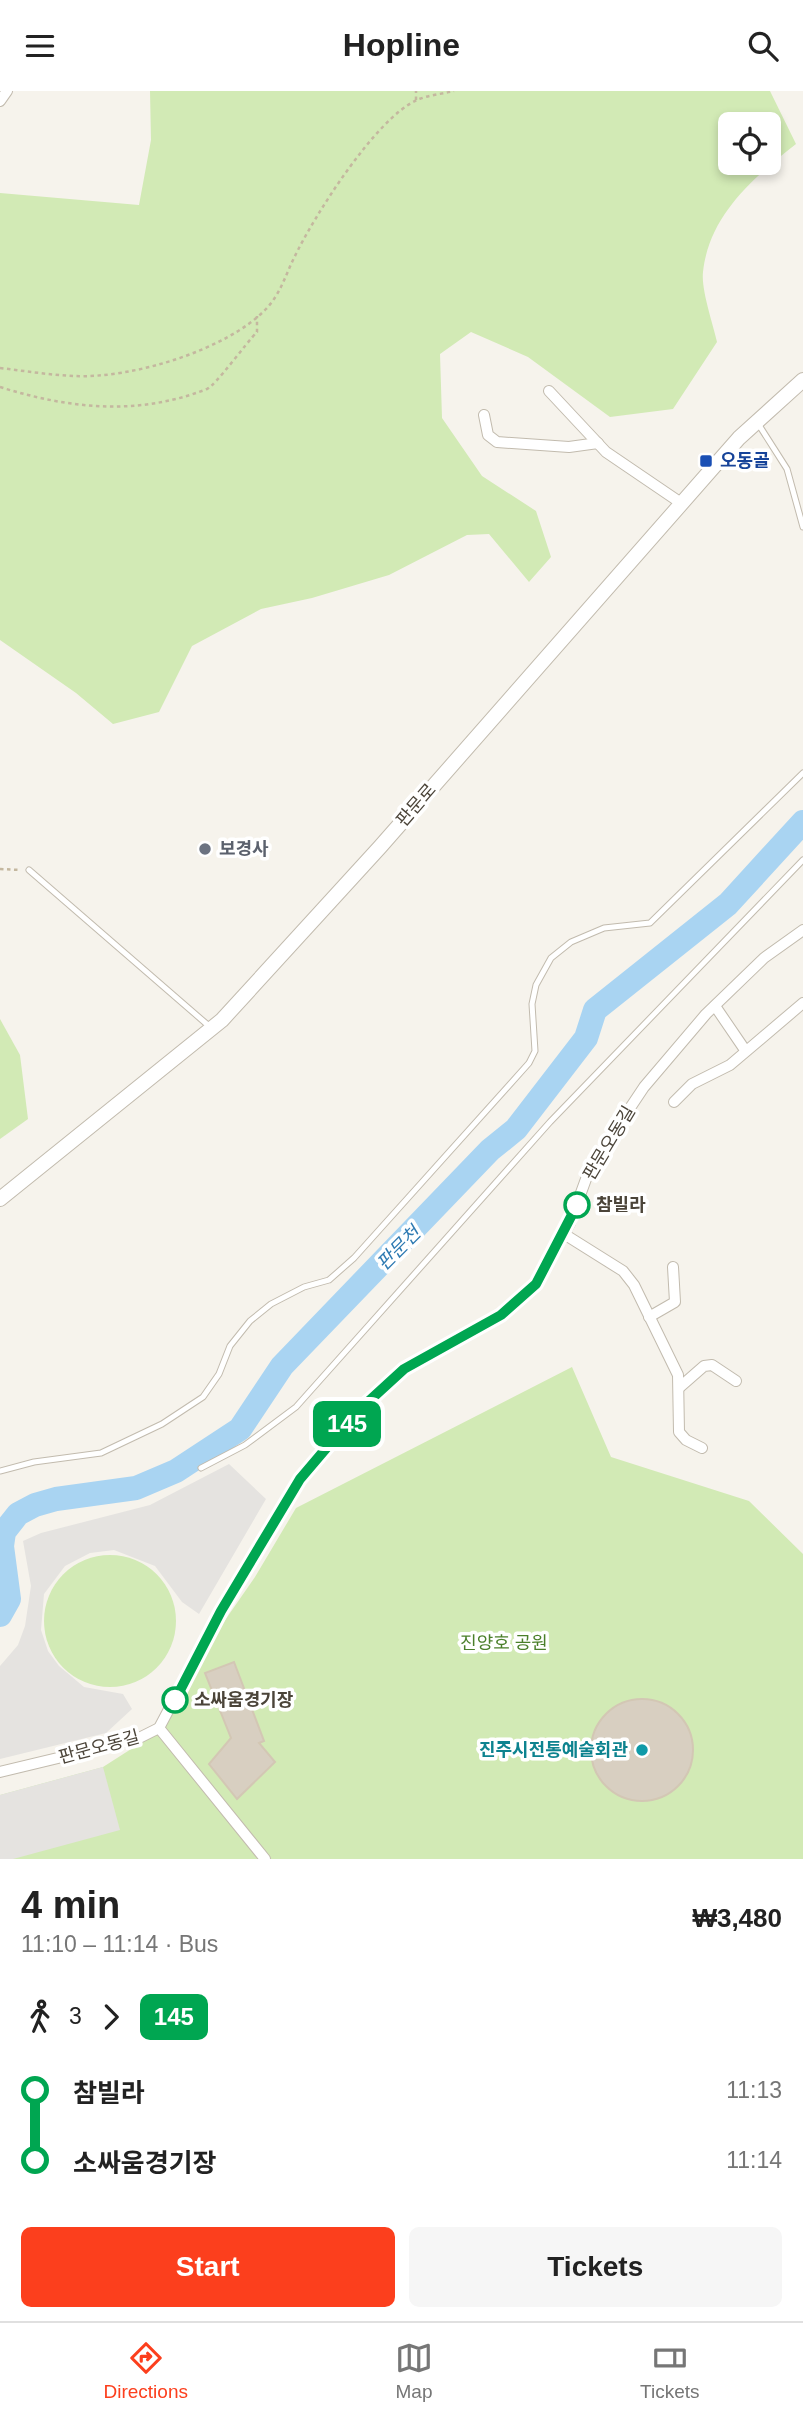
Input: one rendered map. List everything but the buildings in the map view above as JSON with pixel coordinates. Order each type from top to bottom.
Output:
[{"type":"street","points":[[0,101],[7,91]]},
{"type":"street","name":"판문로","points":[[0,1199],[212,1028],[380,847],[681,503],[757,422],[803,380]]},
{"type":"street","points":[[549,391],[598,443],[681,503]]},
{"type":"street","points":[[484,415],[488,435],[497,442],[569,447],[598,443]]},
{"type":"street","name":"판문오동길","points":[[0,1772],[137,1739],[159,1728],[221,1611],[300,1479],[357,1412],[404,1369],[501,1315],[536,1284],[564,1234],[590,1168],[636,1099],[715,1006],[764,958],[803,930]]},
{"type":"street","points":[[674,1101],[692,1083],[730,1065],[803,1003]]},
{"type":"street","points":[[715,1006],[745,1050]]},
{"type":"street","points":[[564,1234],[624,1272],[678,1375],[679,1432],[686,1440],[702,1448]]},
{"type":"street","points":[[649,1317],[674,1302],[673,1268]]},
{"type":"street","points":[[680,1387],[704,1366],[712,1365],[736,1381]]},
{"type":"street","points":[[159,1728],[265,1859]]},
{"type":"lane","points":[[757,422],[788,469],[803,527]]},
{"type":"lane","points":[[0,1471],[101,1453],[162,1424],[202,1397],[219,1374],[230,1346],[250,1321],[271,1304],[304,1287],[330,1280],[354,1258],[529,1063],[535,1051],[532,1005],[536,985],[551,958],[570,942],[604,928],[650,923],[803,773]]},
{"type":"lane","points":[[201,1468],[245,1444],[296,1406],[550,1122],[803,860]]},
{"type":"lane","points":[[29,870],[212,1028]]},
{"type":"path","points":[[416,91],[416,100]]},
{"type":"path","points":[[0,369],[77,377],[148,369],[173,362],[218,342],[257,316],[280,293],[295,256],[356,158],[388,120],[416,100],[454,91]]},
{"type":"path","points":[[0,387],[33,397],[100,408],[163,404],[209,388],[257,332],[257,316]]},
{"type":"path","points":[[0,869],[29,870]]},
{"type":"green space","points":[[150,91],[770,91],[780,112],[718,112],[718,175],[760,175],[724,215],[707,251],[703,279],[717,342],[673,409],[610,417],[528,357],[471,332],[440,354],[442,418],[482,476],[536,511],[551,557],[529,582],[489,534],[467,535],[389,575],[312,598],[261,609],[192,646],[159,712],[113,724],[76,693],[0,640],[0,193],[139,205],[151,140]]},
{"type":"green space","points":[[781,113],[796,144],[781,157]]},
{"type":"green space","points":[[0,1019],[20,1055],[28,1119],[0,1139]]},
{"type":"green space","name":"진양호 공원","points":[[572,1367],[611,1457],[749,1501],[803,1554],[803,1859],[0,1859],[0,1795],[103,1767],[164,1728],[214,1636],[255,1577],[296,1508]]},
{"type":"green space","points":[[110,1555],[135,1560],[157,1574],[171,1596],[176,1621],[171,1646],[157,1668],[135,1682],[110,1687],[85,1682],[63,1668],[49,1646],[44,1621],[49,1596],[63,1574],[85,1560]]},
{"type":"shaded area","points":[[229,1464],[266,1499],[199,1614],[182,1602],[155,1566],[114,1550],[90,1553],[65,1566],[44,1594],[41,1630],[48,1651],[59,1666],[84,1687],[123,1694],[132,1709],[106,1733],[0,1759],[0,1666],[18,1645],[25,1626],[31,1586],[23,1541],[41,1533],[150,1505]]},
{"type":"shaded area","points":[[103,1767],[120,1830],[13,1859],[0,1859],[0,1795]]},
{"type":"waterway","name":"판문천","points":[[0,1615],[9,1599],[2,1546],[4,1532],[18,1514],[35,1505],[56,1499],[136,1488],[176,1471],[240,1429],[282,1366],[490,1150],[516,1129],[586,1038],[595,1010],[728,904],[803,822]]},
{"type":"bus line","name":"145","points":[[175,1700],[221,1611],[300,1479],[357,1412],[404,1369],[501,1315],[536,1284],[577,1205]]},
{"type":"place","name":"오동골","points":[[706,461]]},
{"type":"place","name":"보경사","points":[[205,849]]},
{"type":"place","name":"참빌라","points":[[577,1205]]},
{"type":"place","name":"소싸움경기장","points":[[175,1700]]},
{"type":"place","name":"진주시전통예술회관","points":[[642,1750]]}]
